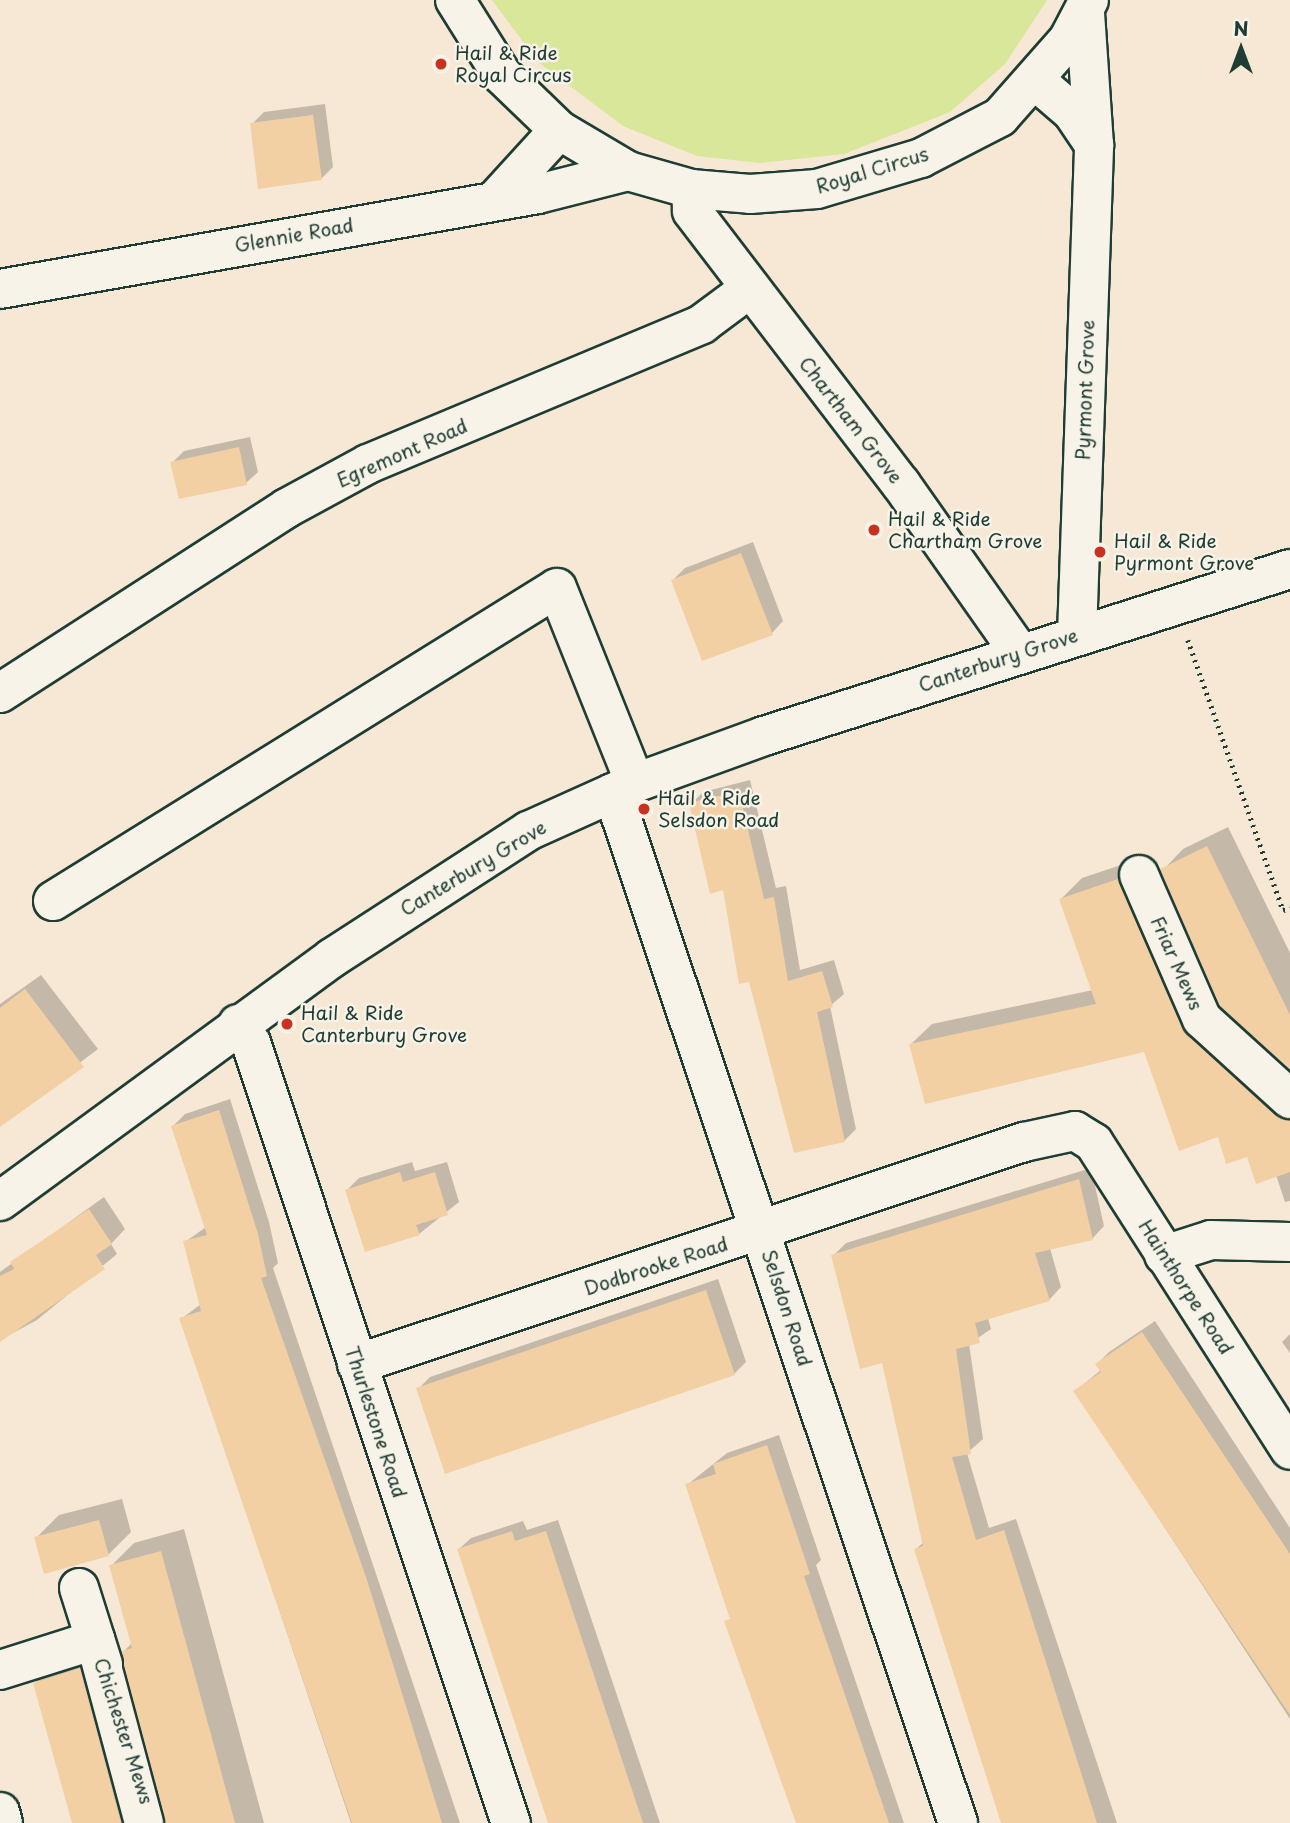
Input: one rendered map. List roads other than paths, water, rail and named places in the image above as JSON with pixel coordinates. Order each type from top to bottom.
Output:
[{"type":"street","name":"Royal Circus","points":[[455,0],[502,75],[559,130],[628,171],[691,189],[817,189],[921,158],[1000,117],[1036,80],[1087,6]]},
{"type":"street","name":"Pyrmont Grove","points":[[1077,635],[1094,145],[1087,6]]},
{"type":"street","points":[[1036,80],[1072,112],[1094,145]]},
{"type":"street","points":[[496,198],[559,130]]},
{"type":"street","name":"Glennie Road","points":[[0,289],[496,198],[628,171]]},
{"type":"street","name":"Chartham Grove","points":[[691,189],[692,211],[749,289],[901,484],[1018,652]]},
{"type":"street","name":"Egremont Road","points":[[0,693],[287,508],[368,464],[702,324],[749,289]]},
{"type":"street","name":"Canterbury Grove","points":[[0,1201],[238,1024],[528,831],[624,788],[1018,652],[1290,569]]},
{"type":"street","name":"Selsdon Road","points":[[53,901],[557,587],[624,788],[761,1230],[958,1823]]},
{"type":"street","name":"Friar Mews","points":[[1139,875],[1202,1019],[1290,1099]]},
{"type":"street","name":"Thurlestone Road","points":[[238,1024],[251,1043],[510,1823]]},
{"type":"street","name":"Dodbrooke Road","points":[[357,1364],[1024,1142],[1075,1131]]},
{"type":"street","name":"Hainthorpe Road","points":[[1075,1131],[1094,1143],[1290,1450]]},
{"type":"street","points":[[1164,1255],[1211,1240],[1290,1242]]},
{"type":"street","name":"Chichester Mews","points":[[79,1588],[153,1823]]},
{"type":"street","name":"Chichester Mews","points":[[0,1670],[95,1640]]},
{"type":"street","name":"Chichester Mews","points":[[95,1640],[144,1823]]},
{"type":"street","points":[[0,1812],[4,1823]]},
{"type":"place","name":"Hail & Ride Royal Circus","points":[[441,64]]},
{"type":"place","name":"Hail & Ride Chartham Grove","points":[[874,530]]},
{"type":"place","name":"Hail & Ride Pyrmont Grove","points":[[1100,552]]},
{"type":"place","name":"Hail & Ride Selsdon Road","points":[[644,809]]},
{"type":"place","name":"Hail & Ride Canterbury Grove","points":[[287,1024]]}]
